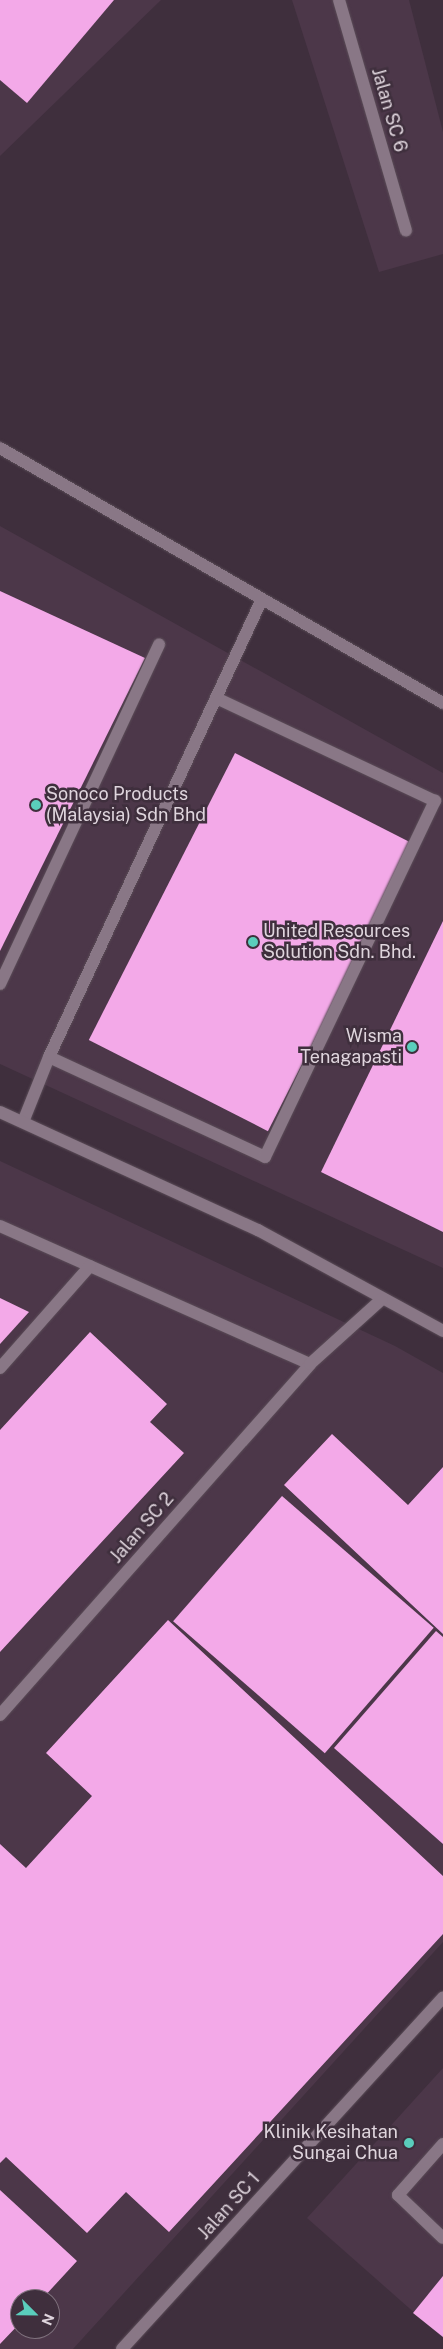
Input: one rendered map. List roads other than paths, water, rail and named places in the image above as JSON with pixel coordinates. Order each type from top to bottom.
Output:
[{"type":"street","name":"Jalan SC 6","points":[[339,0],[406,230]]},
{"type":"street","points":[[0,448],[443,703]]},
{"type":"street","points":[[23,1122],[49,1057],[262,599]]},
{"type":"street","points":[[0,984],[158,644]]},
{"type":"street","points":[[49,1057],[265,1157],[435,801],[216,698]]},
{"type":"street","points":[[0,1112],[258,1230],[320,1262],[382,1299],[443,1330]]},
{"type":"street","points":[[0,1226],[310,1364]]},
{"type":"street","points":[[0,1368],[90,1266]]},
{"type":"street","name":"Jalan SC 2","points":[[0,1715],[310,1364],[382,1299]]},
{"type":"street","name":"Jalan SC 1","points":[[122,2349],[443,1998]]},
{"type":"street","points":[[443,2144],[398,2195],[443,2238]]},
{"type":"place","name":"Sonoco Products (Malaysia) Sdn Bhd","points":[[36,805]]},
{"type":"place","name":"United Resources Solution Sdn. Bhd.","points":[[253,942]]},
{"type":"place","name":"Wisma Tenagapasti","points":[[412,1047]]},
{"type":"place","name":"Klinik Kesihatan Sungai Chua","points":[[409,2143]]}]
